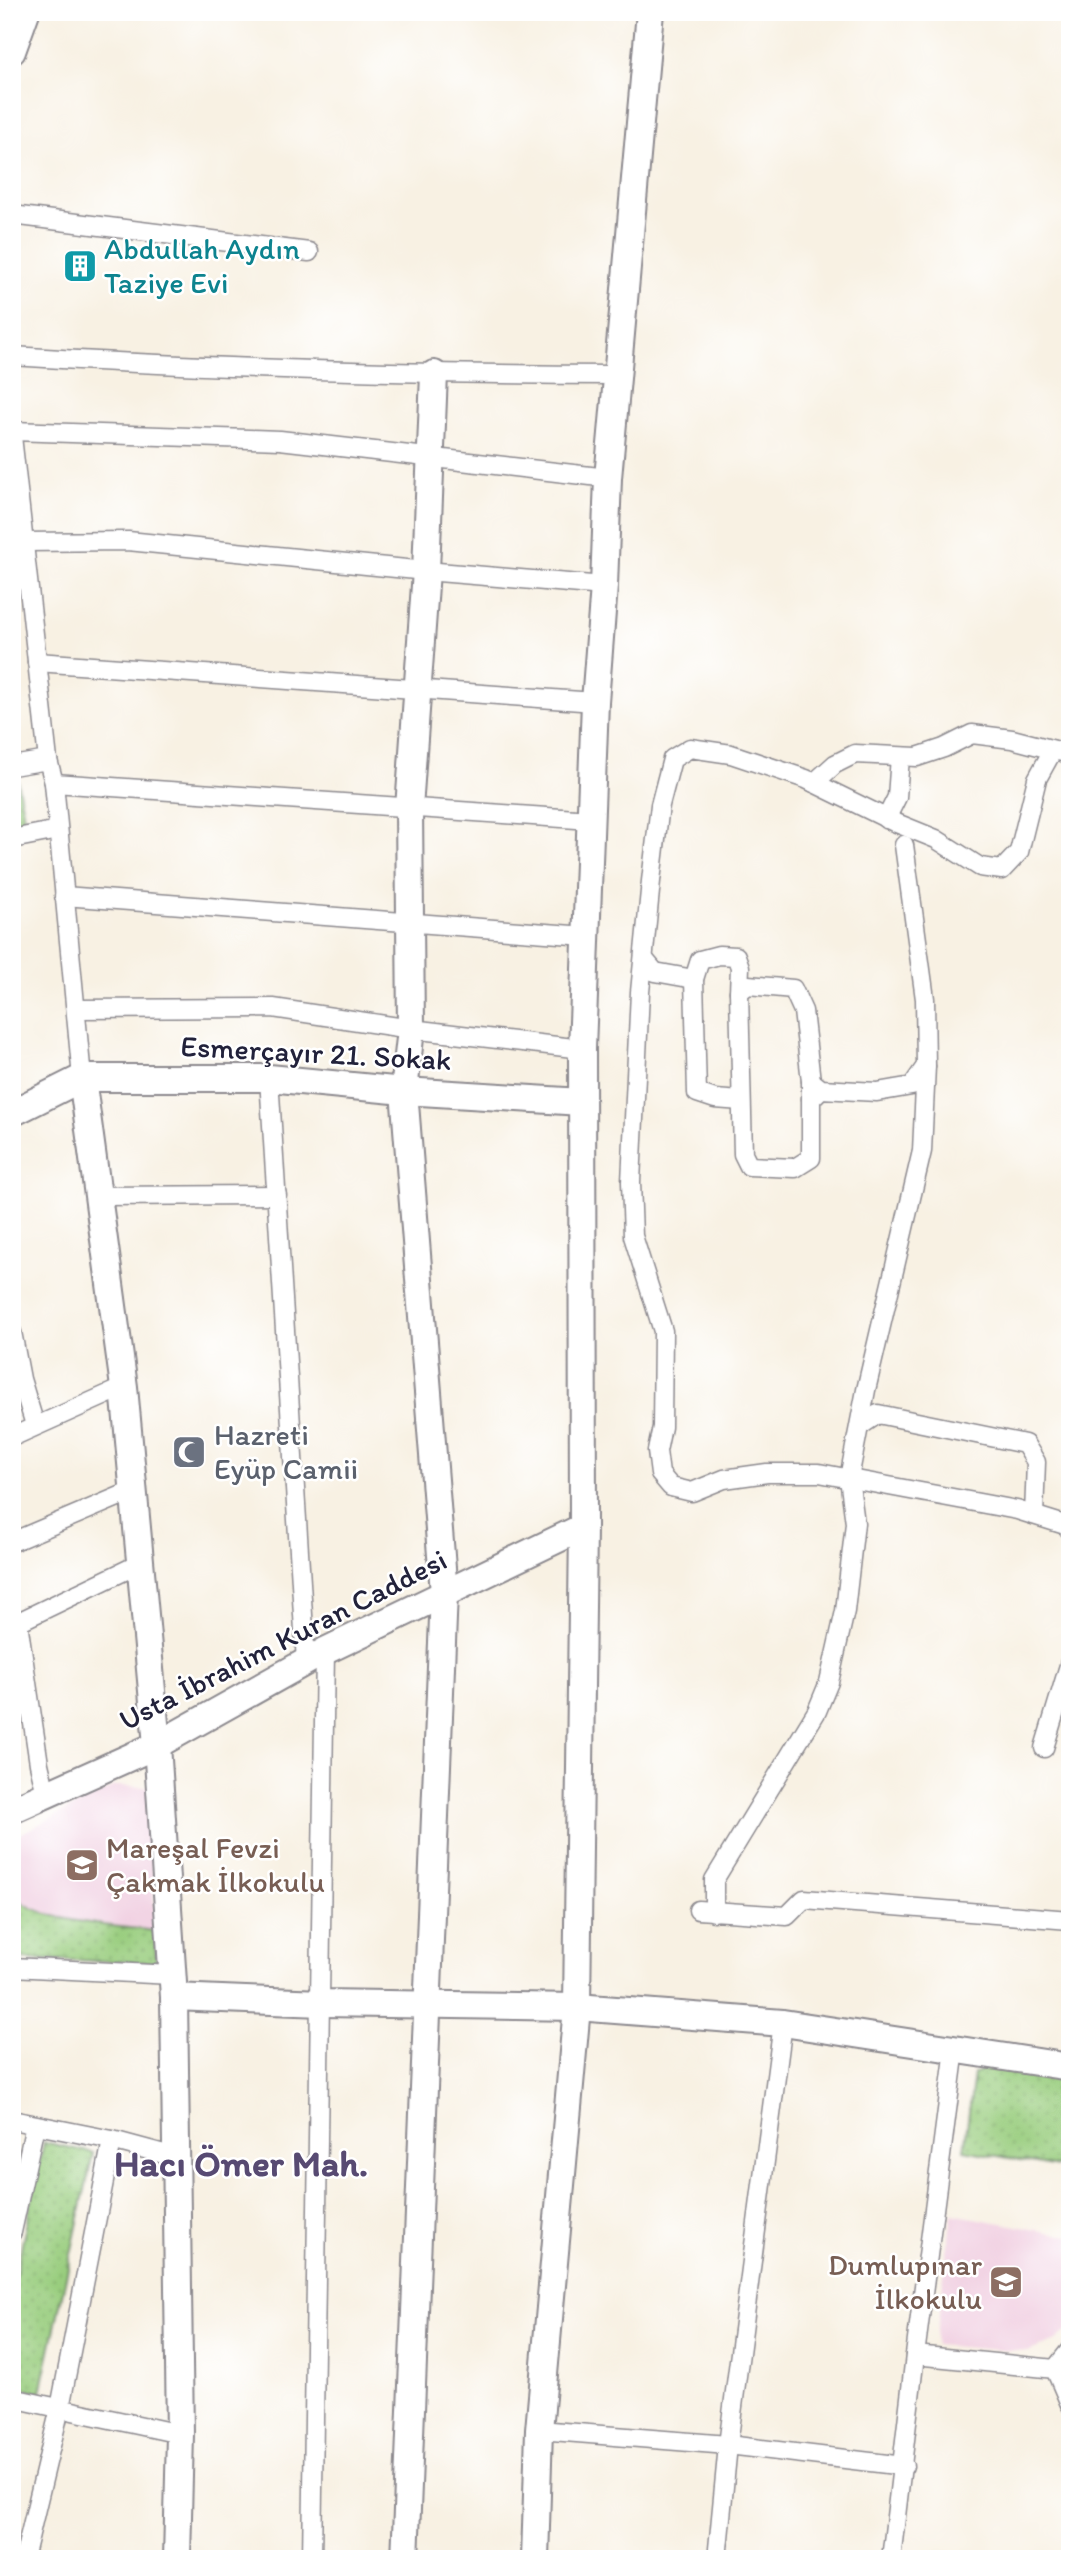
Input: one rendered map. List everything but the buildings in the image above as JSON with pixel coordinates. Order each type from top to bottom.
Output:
[{"type":"street","points":[[12,51],[26,12]]},
{"type":"street","points":[[535,2559],[539,2430],[577,2007],[583,1527],[582,1049],[595,702],[604,586],[608,478],[650,12]]},
{"type":"street","points":[[12,215],[309,252]]},
{"type":"street","points":[[12,356],[141,364],[380,370],[434,374],[617,375]]},
{"type":"street","points":[[405,2559],[444,1593],[404,1091],[411,1029],[409,808],[426,571],[434,374]]},
{"type":"street","points":[[177,2559],[180,2434],[173,1986],[157,1745],[124,1387],[82,1078],[54,783],[48,760],[12,433],[280,440],[608,478]]},
{"type":"street","points":[[24,542],[128,541],[604,586]]},
{"type":"street","points":[[37,662],[595,702]]},
{"type":"street","points":[[814,783],[835,764],[855,754],[917,757],[944,748],[972,734],[1012,739],[1061,752],[1037,779],[1019,852],[1002,870],[980,867],[936,839],[814,783],[731,754],[690,748],[672,759],[660,805],[650,966],[640,992],[631,1182],[633,1236],[663,1331],[662,1427],[657,1451],[660,1474],[671,1487],[692,1492],[724,1479],[767,1473],[819,1473],[943,1494],[1034,1516],[1065,1525],[1070,1530]]},
{"type":"street","points":[[900,757],[897,797],[890,820],[904,845],[925,999],[926,1066],[918,1091],[922,1151],[866,1390],[849,1478],[855,1523],[845,1611],[829,1682],[817,1711],[714,1880],[706,1911],[787,1916],[804,1899],[1070,1920]]},
{"type":"street","points":[[12,766],[48,760]]},
{"type":"street","points":[[54,783],[591,820]]},
{"type":"street","points":[[12,839],[58,830]]},
{"type":"street","points":[[904,845],[920,832]]},
{"type":"street","points":[[64,897],[586,936]]},
{"type":"street","points":[[741,1101],[715,1099],[697,1093],[692,978],[700,960],[719,955],[736,956],[743,988],[743,1154],[749,1166],[795,1168],[811,1158],[814,1090],[803,1012],[793,989],[743,988]]},
{"type":"street","points":[[650,966],[692,978]]},
{"type":"street","points":[[76,1009],[273,1008],[411,1029],[582,1049]]},
{"type":"street","points":[[269,1077],[316,1656],[322,2003],[312,2559]]},
{"type":"street","name":"Esmerçayır 21. Sokak","points":[[12,1113],[82,1078],[269,1077],[404,1091],[582,1102]]},
{"type":"street","points":[[814,1090],[918,1091]]},
{"type":"street","points":[[97,1196],[277,1195]]},
{"type":"street","points":[[12,1332],[21,1379],[35,1425]]},
{"type":"street","points":[[12,1437],[124,1387]]},
{"type":"street","points":[[866,1390],[878,1414]]},
{"type":"street","points":[[860,1426],[878,1414],[1025,1444],[1036,1462],[1034,1516]]},
{"type":"street","points":[[12,1542],[132,1491]]},
{"type":"street","name":"Usta İbrahim Kuran Caddesi","points":[[12,1810],[157,1745],[316,1656],[583,1527]]},
{"type":"street","points":[[46,1794],[15,1624],[141,1563]]},
{"type":"street","points":[[1044,1748],[1070,1662]]},
{"type":"street","points":[[12,1967],[322,2003],[577,2007],[783,2023],[1070,2067]]},
{"type":"street","points":[[717,2559],[728,2445],[783,2023]]},
{"type":"street","points":[[891,2559],[955,2049]]},
{"type":"street","points":[[12,2120],[112,2140],[175,2157]]},
{"type":"street","points":[[12,2232],[35,2125]]},
{"type":"street","points":[[21,2546],[60,2408],[112,2140]]},
{"type":"street","points":[[1055,2369],[1070,2350]]},
{"type":"street","points":[[915,2355],[1055,2369]]},
{"type":"street","points":[[1055,2369],[1070,2404]]},
{"type":"street","points":[[12,2398],[180,2434]]},
{"type":"street","points":[[539,2430],[728,2445],[904,2466]]},
{"type":"shaded area","name":"Mareşal Fevzi Çakmak İlkokulu","points":[[114,1786],[149,1787],[155,1931],[50,1916],[19,1902],[12,1893],[12,1838]]},
{"type":"shaded area","name":"Dumlupınar İlkokulu","points":[[952,2214],[1070,2236],[1070,2328],[1054,2342],[1027,2352],[935,2345]]},
{"type":"green space","points":[[12,775],[16,775],[26,828],[12,830]]},
{"type":"green space","points":[[12,1893],[23,1903],[58,1917],[155,1931],[156,1962],[12,1959]]},
{"type":"green space","points":[[990,2066],[1070,2079],[1070,2169],[964,2150],[974,2074]]},
{"type":"green space","points":[[44,2142],[93,2153],[41,2392],[12,2385],[12,2290]]},
{"type":"place","name":"Abdullah Aydın Taziye Evi","points":[[80,266]]},
{"type":"place","name":"Hazreti Eyüp Camii","points":[[189,1452]]},
{"type":"place","name":"Mareşal Fevzi Çakmak İlkokulu","points":[[82,1865]]},
{"type":"place","name":"Dumlupınar İlkokulu","points":[[1006,2282]]},
{"type":"district","name":"Hacı Ömer Mah.","points":[[241,2163]]}]
